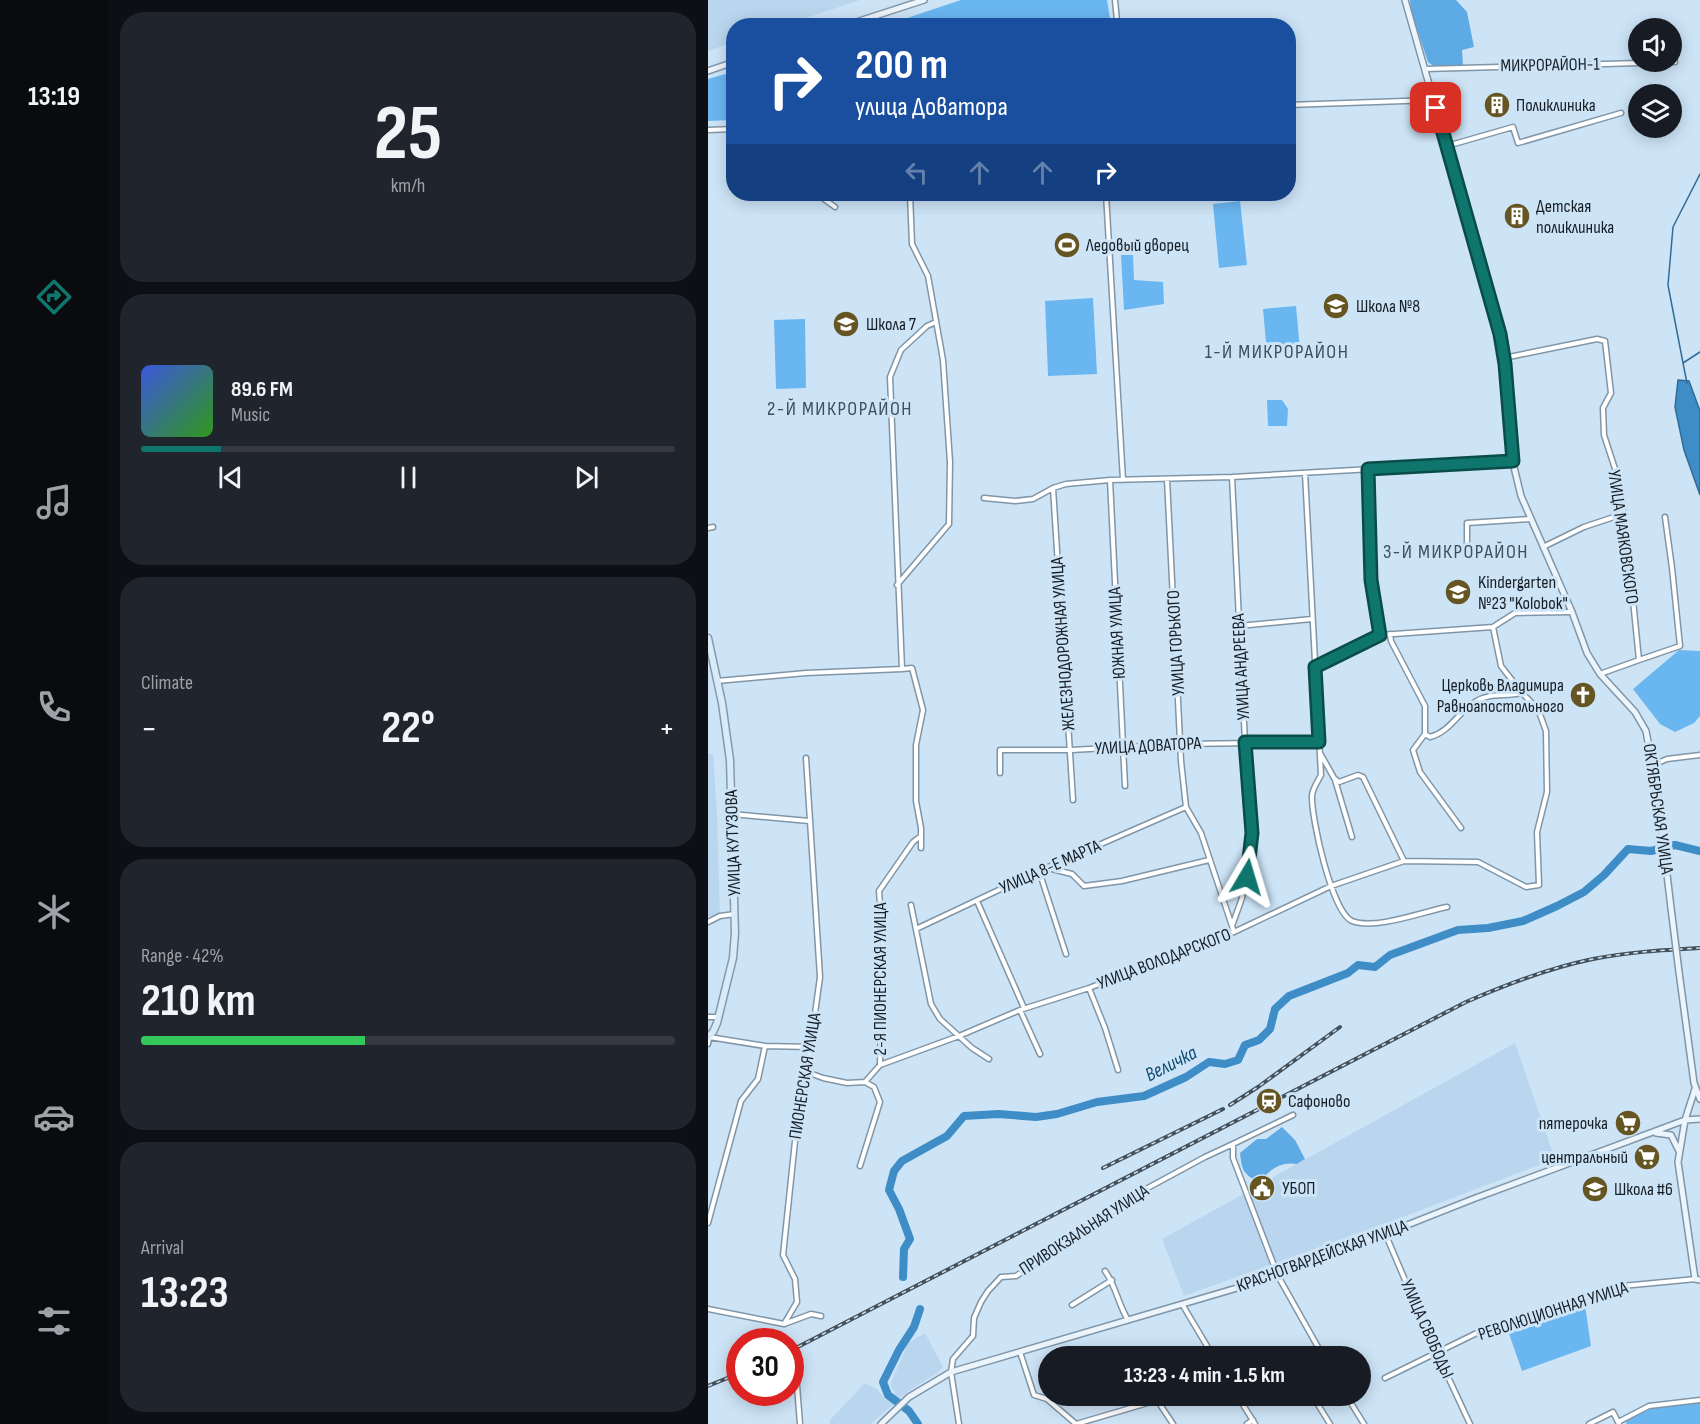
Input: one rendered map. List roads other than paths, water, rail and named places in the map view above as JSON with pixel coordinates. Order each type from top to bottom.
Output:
[{"type":"main road","points":[[869,18],[924,0]]},
{"type":"main road","name":"ОКТЯБРЬСКАЯ УЛИЦА","points":[[1405,0],[1500,334],[1513,461],[1521,496],[1572,612],[1587,653],[1600,674],[1635,711],[1646,731],[1653,765],[1679,972],[1700,1099]]},
{"type":"main road","points":[[708,70],[726,64]]},
{"type":"main road","name":"УЛИЦА КУТУЗОВА","points":[[708,638],[730,760],[735,914],[733,958],[718,1017],[713,1032],[708,1037]]},
{"type":"main road","name":"ОКТЯБРЬСКАЯ УЛИЦА","points":[[1698,1089],[1685,1120],[1679,1152],[1680,1176],[1698,1280]]},
{"type":"main road","name":"КРАСНОГВАРДЕЙСКАЯ УЛИЦА","points":[[881,1424],[909,1397],[951,1372],[1278,1276],[1473,1199],[1685,1120],[1700,1119]]},
{"type":"main road","points":[[1649,1134],[1671,1135],[1679,1152]]},
{"type":"street","points":[[1116,0],[1117,18]]},
{"type":"street","name":"МИКРОРАЙОН-1","points":[[1425,69],[1628,63]]},
{"type":"street","points":[[1296,105],[1433,100]]},
{"type":"street","points":[[1446,147],[1513,127],[1518,143],[1621,113]]},
{"type":"street","points":[[708,130],[726,129]]},
{"type":"street","points":[[827,201],[835,207]]},
{"type":"street","points":[[897,585],[949,524],[950,462],[943,360],[928,276],[912,244],[910,201]]},
{"type":"street","points":[[1106,201],[1123,480]]},
{"type":"street","points":[[902,669],[890,376],[901,350],[927,326],[936,322]]},
{"type":"street","name":"УЛИЦА МАЯКОВСКОГО","points":[[1504,358],[1597,339],[1605,341],[1611,393],[1603,408],[1604,435],[1618,481],[1639,660]]},
{"type":"street","points":[[984,498],[1016,501],[1033,499],[1066,484],[1110,480],[1232,477],[1513,461]]},
{"type":"street","points":[[1368,469],[1371,580],[1380,635]]},
{"type":"street","points":[[1305,473],[1321,775],[1311,793],[1316,836],[1331,886],[1342,913],[1351,921],[1378,923],[1447,907]]},
{"type":"street","name":"УЛИЦА АНДРЕЕВА","points":[[1232,477],[1245,742],[1252,833],[1242,898],[1232,926]]},
{"type":"street","name":"УЛИЦА ГОРЬКОГО","points":[[1167,479],[1182,744],[1181,761],[1186,807]]},
{"type":"street","name":"ЮЖНАЯ УЛИЦА","points":[[1110,480],[1125,786]]},
{"type":"street","name":"ЖЕЛЕЗНОДОРОЖНАЯ УЛИЦА","points":[[1053,488],[1073,800]]},
{"type":"street","points":[[1543,547],[1584,527],[1623,514]]},
{"type":"street","points":[[1600,674],[1680,646],[1665,517]]},
{"type":"street","points":[[1467,547],[1467,522],[1530,519]]},
{"type":"street","points":[[1315,667],[1380,635],[1493,627],[1515,613],[1572,612]]},
{"type":"street","points":[[1239,626],[1312,620]]},
{"type":"street","points":[[1425,734],[1430,737],[1441,734],[1476,700],[1496,693],[1508,696],[1521,693],[1501,666],[1493,627]]},
{"type":"street","points":[[1390,634],[1391,641],[1425,706],[1425,734],[1413,750],[1420,772],[1461,828]]},
{"type":"street","points":[[717,681],[806,673],[912,668],[923,710],[916,745],[916,801],[921,848]]},
{"type":"street","name":"УЛИЦА ВОЛОДАРСКОГО","points":[[865,1082],[880,1065],[959,1036],[1022,1009],[1089,988],[1234,933],[1331,886],[1404,861],[1478,862],[1526,887],[1539,885],[1537,832],[1547,792],[1546,731],[1538,710],[1521,693]]},
{"type":"street","name":"УЛИЦА ДОВАТОРА","points":[[1000,773],[1000,750],[1071,750],[1245,742],[1319,742]]},
{"type":"street","points":[[1319,753],[1334,778],[1352,837]]},
{"type":"street","points":[[1653,765],[1667,759],[1700,755]]},
{"type":"street","name":"ПИОНЕРСКАЯ УЛИЦА","points":[[784,1324],[797,1302],[795,1279],[783,1255],[796,1132],[811,1047],[820,977],[806,758]]},
{"type":"street","points":[[1334,778],[1340,782],[1358,775],[1363,777],[1404,861]]},
{"type":"street","points":[[1186,807],[1201,833],[1234,933]]},
{"type":"street","name":"УЛИЦА 8-Е МАРТА","points":[[916,929],[1039,871],[1186,807]]},
{"type":"street","points":[[732,814],[809,821]]},
{"type":"street","name":"2-Я ПИОНЕРСКАЯ УЛИЦА","points":[[880,1065],[883,942],[879,891],[913,842],[921,836]]},
{"type":"street","points":[[1047,868],[1072,873],[1084,886],[1122,881],[1209,860]]},
{"type":"street","points":[[1039,871],[1066,954]]},
{"type":"street","points":[[977,901],[1040,1054]]},
{"type":"street","points":[[911,905],[931,1004],[940,1019],[989,1059]]},
{"type":"street","points":[[708,922],[720,916],[735,914]]},
{"type":"street","points":[[1089,988],[1118,1070]]},
{"type":"street","points":[[708,1017],[718,1017]]},
{"type":"street","points":[[708,1037],[765,1046],[811,1047]]},
{"type":"street","name":"УЛИЦА КУТУЗОВА","points":[[708,1037],[708,1044]]},
{"type":"street","points":[[708,1223],[741,1101],[758,1079],[765,1046]]},
{"type":"street","name":"2-Я ПИОНЕРСКАЯ УЛИЦА","points":[[807,1072],[847,1083],[865,1082],[874,1087],[880,1102],[860,1166]]},
{"type":"street","name":"ПРИВОКЗАЛЬНАЯ УЛИЦА","points":[[951,1372],[953,1359],[973,1336],[974,1318],[981,1302],[1001,1277],[1016,1276],[1144,1190],[1205,1156],[1293,1114]]},
{"type":"street","points":[[1233,1144],[1233,1158],[1278,1276],[1317,1346]]},
{"type":"street","name":"УЛИЦА СВОБОДЫ","points":[[1385,1233],[1470,1424]]},
{"type":"street","points":[[1105,1271],[1112,1280],[1128,1320]]},
{"type":"street","points":[[1072,1305],[1112,1280]]},
{"type":"street","name":"РЕВОЛЮЦИОННАЯ УЛИЦА","points":[[1385,1378],[1487,1329],[1622,1286],[1698,1280]]},
{"type":"street","points":[[1182,1304],[1207,1346]]},
{"type":"street","points":[[708,1309],[784,1324],[811,1314],[821,1316]]},
{"type":"street","points":[[1020,1352],[1034,1395],[1038,1396]]},
{"type":"street","points":[[951,1372],[959,1424]]},
{"type":"street","points":[[1589,1424],[1612,1412],[1618,1423],[1649,1406],[1700,1400]]},
{"type":"street","points":[[799,1406],[800,1424]]},
{"type":"street","points":[[1055,1406],[1076,1424],[1137,1406]]},
{"type":"street","points":[[1161,1406],[1173,1424]]},
{"type":"street","points":[[1244,1406],[1254,1422],[1247,1424]]},
{"type":"street","points":[[1319,1406],[1330,1424]]},
{"type":"street","points":[[1353,1406],[1364,1424]]},
{"type":"waterway","points":[[1683,363],[1668,285],[1673,227],[1700,174]]},
{"type":"waterway","points":[[1687,383],[1683,363],[1700,352]]},
{"type":"waterway","name":"Величка","points":[[903,1277],[904,1249],[910,1239],[889,1190],[894,1171],[902,1161],[947,1136],[964,1116],[999,1114],[1036,1117],[1057,1114],[1097,1102],[1144,1096],[1186,1077],[1209,1062],[1225,1064],[1238,1060],[1245,1045],[1259,1040],[1270,1029],[1275,1009],[1289,996],[1348,973],[1358,965],[1375,967],[1390,955],[1458,930],[1488,928],[1523,921],[1584,892],[1604,875],[1628,849],[1651,851],[1675,845],[1700,851]]},
{"type":"waterway","name":"Величка","points":[[918,1424],[909,1411],[888,1395],[883,1382],[914,1327],[920,1309]]},
{"type":"railway","points":[[804,1344],[1466,1002],[1528,977],[1577,963],[1633,953],[1700,948]]},
{"type":"railway","points":[[1230,1105],[1340,1027]]},
{"type":"railway","points":[[1103,1168],[1223,1109]]},
{"type":"railway","points":[[708,1386],[726,1379]]},
{"type":"place","name":"Поликлиника","points":[[1497,105]]},
{"type":"place","name":"Детская поликлиника","points":[[1517,216]]},
{"type":"place","name":"Ледовый дворец","points":[[1067,245]]},
{"type":"place","name":"Школа №8","points":[[1336,306]]},
{"type":"place","name":"Школа 7","points":[[846,324]]},
{"type":"place","name":"Kindergarten №23 \"Kolobok\"","points":[[1458,592]]},
{"type":"place","name":"Церковь Владимира Равноапостольного","points":[[1583,695]]},
{"type":"place","name":"Сафоново","points":[[1269,1101]]},
{"type":"place","name":"пятерочка","points":[[1628,1123]]},
{"type":"place","name":"центральный","points":[[1647,1157]]},
{"type":"place","name":"УБОП","points":[[1262,1188]]},
{"type":"place","name":"Школа #6","points":[[1595,1189]]},
{"type":"district","name":"1-Й МИКРОРАЙОН","points":[[1277,352]]},
{"type":"district","name":"2-Й МИКРОРАЙОН","points":[[840,409]]},
{"type":"district","name":"3-Й МИКРОРАЙОН","points":[[1456,552]]}]
